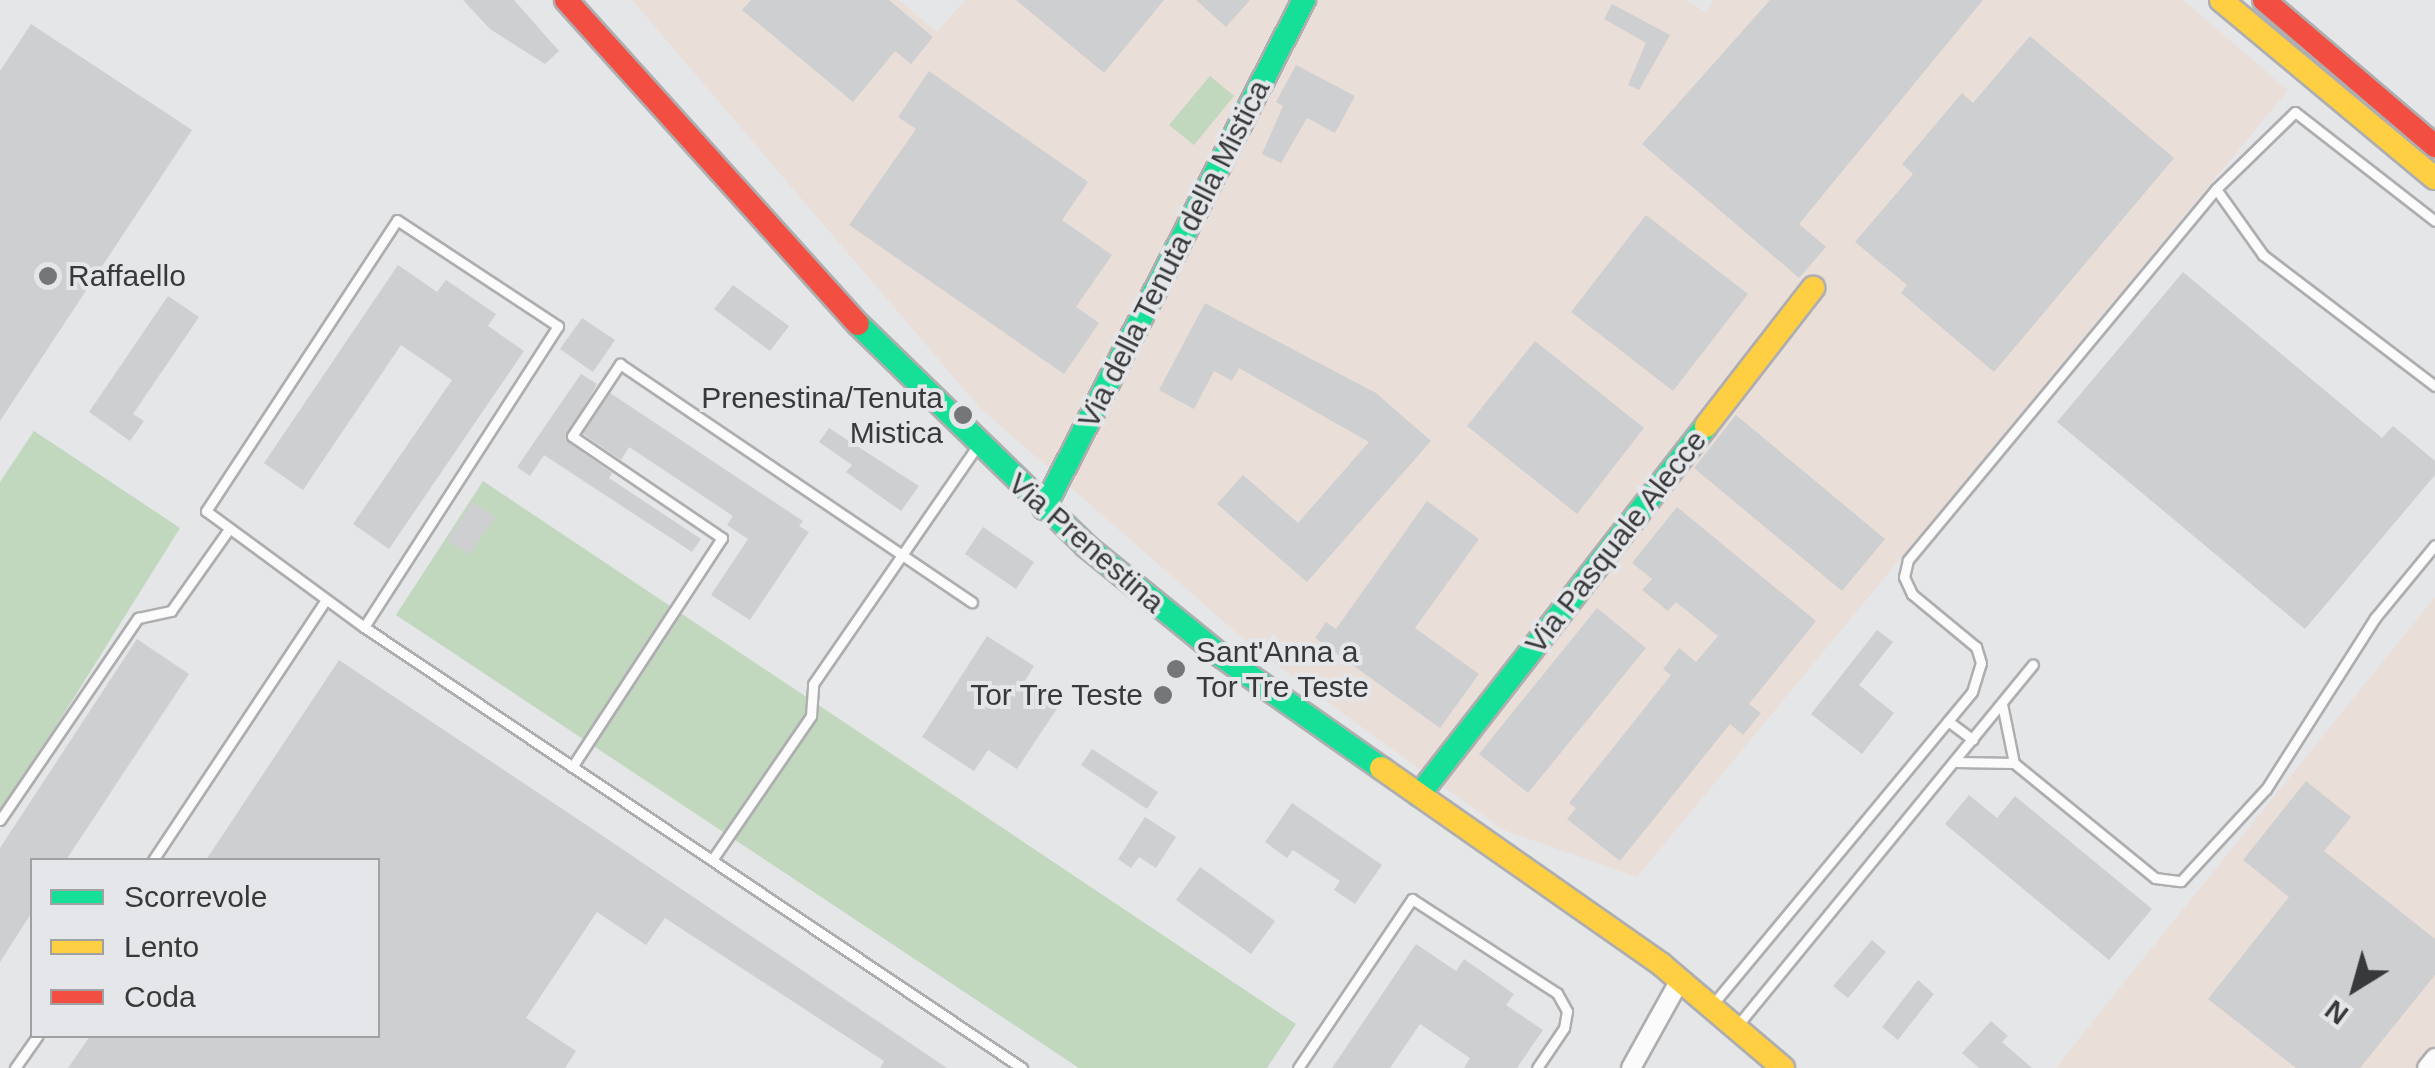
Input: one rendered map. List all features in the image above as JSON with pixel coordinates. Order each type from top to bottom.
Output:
[{"type":"street","name":"Via Prenestina","points":[[566,0],[785,248],[976,448],[1044,508],[1220,654],[1680,980],[1783,1068]]},
{"type":"street","name":"Via della Tenuta della Mistica","points":[[1044,508],[1304,0]]},
{"type":"street","points":[[2222,0],[2435,178]]},
{"type":"street","points":[[2264,0],[2435,146]]},
{"type":"street","name":"Via Pasquale Alecce","points":[[1420,796],[1813,288]]},
{"type":"street","points":[[1631,1068],[1680,980]]},
{"type":"street","points":[[2427,1068],[2435,1058]]},
{"type":"lane","points":[[1711,1006],[1972,692],[1980,658],[1972,642],[1912,594],[1904,577],[1908,560],[2216,189],[2295,112],[2435,221]]},
{"type":"lane","points":[[2216,189],[2263,255],[2435,386]]},
{"type":"lane","points":[[364,627],[558,326],[397,220],[206,511],[324,603],[1022,1068]]},
{"type":"lane","points":[[572,767],[722,538],[572,436],[620,364],[972,602]]},
{"type":"lane","points":[[712,860],[811,716],[813,684],[976,448]]},
{"type":"lane","points":[[0,820],[138,618],[172,610],[229,530]]},
{"type":"lane","points":[[1956,762],[2014,763],[2154,878],[2180,882],[2266,790],[2374,618],[2435,544]]},
{"type":"lane","points":[[154,858],[324,603]]},
{"type":"lane","points":[[1736,1027],[2033,664]]},
{"type":"lane","points":[[2002,704],[2014,763]]},
{"type":"lane","points":[[1948,721],[1973,740]]},
{"type":"lane","points":[[1298,1068],[1412,899],[1557,993],[1567,1011],[1564,1028],[1537,1068]]},
{"type":"lane","points":[[15,1068],[36,1038]]},
{"type":"shaded area","points":[[632,0],[899,0],[937,32],[965,0],[1686,0],[1706,12],[1714,0],[2183,0],[2288,90],[1637,877],[1503,830],[1255,649],[979,407]]},
{"type":"shaded area","points":[[2435,597],[2435,1068],[2056,1068],[2109,1001]]},
{"type":"green space","points":[[1210,76],[1234,96],[1194,145],[1169,125]]},
{"type":"green space","points":[[34,431],[180,528],[0,816],[0,482]]},
{"type":"green space","points":[[483,481],[1296,1024],[1267,1068],[1079,1068],[396,615]]},
{"type":"building","points":[[463,0],[514,0],[559,51],[545,64],[490,29]]},
{"type":"building","points":[[751,0],[889,0],[933,37],[911,64],[895,51],[853,102],[742,10]]},
{"type":"building","points":[[1016,0],[1164,0],[1104,73]]},
{"type":"building","points":[[1196,0],[1250,0],[1226,27]]},
{"type":"building","points":[[1770,0],[1983,0],[1799,224],[1826,247],[1799,278],[1642,144]]},
{"type":"building","points":[[1612,4],[1670,35],[1639,90],[1628,85],[1646,43],[1604,19]]},
{"type":"building","name":"Raffaello","points":[[31,24],[192,130],[0,421],[0,71]]},
{"type":"building","points":[[2030,36],[2174,158],[1994,372],[1901,293],[1907,285],[1855,242],[1913,174],[1902,164],[1962,93],[1973,103]]},
{"type":"building","points":[[1296,65],[1355,96],[1335,133],[1307,118],[1281,163],[1262,154],[1283,106],[1276,102]]},
{"type":"building","points":[[929,71],[1088,182],[1062,220],[1112,255],[1076,307],[1099,323],[1064,374],[849,225],[916,129],[898,117]]},
{"type":"building","points":[[1646,215],[1748,294],[1673,391],[1571,312]]},
{"type":"building","points":[[398,265],[437,292],[446,280],[496,314],[488,326],[524,351],[389,549],[353,524],[452,380],[401,345],[303,490],[264,463]]},
{"type":"building","points":[[2183,272],[2382,438],[2393,426],[2435,461],[2435,475],[2305,629],[2057,422]]},
{"type":"building","points":[[733,285],[789,326],[770,351],[714,309]]},
{"type":"building","points":[[168,296],[199,317],[133,414],[144,421],[130,441],[89,412]]},
{"type":"building","points":[[1205,303],[1376,393],[1431,441],[1307,582],[1217,504],[1243,475],[1298,523],[1369,442],[1239,368],[1232,381],[1214,371],[1194,409],[1159,390]]},
{"type":"building","points":[[582,318],[615,340],[593,372],[560,349]]},
{"type":"building","points":[[1535,341],[1644,428],[1577,514],[1467,426]]},
{"type":"building","points":[[581,374],[597,384],[565,440],[612,473],[609,478],[701,539],[692,552],[544,455],[530,476],[517,467]]},
{"type":"building","points":[[610,393],[803,521],[799,526],[809,532],[750,620],[711,595],[748,539],[727,525],[733,516],[629,447],[621,460],[583,434]]},
{"type":"building","points":[[1736,415],[1885,539],[1842,591],[1694,468]]},
{"type":"building","points":[[829,428],[919,486],[901,511],[846,472],[852,465],[819,442]]},
{"type":"building","points":[[1427,501],[1479,539],[1415,628],[1479,674],[1440,728],[1315,638],[1326,622],[1336,629]]},
{"type":"building","points":[[473,502],[495,517],[469,555],[447,540]]},
{"type":"building","points":[[1677,507],[1816,621],[1749,704],[1761,713],[1743,735],[1730,724],[1620,861],[1567,819],[1576,808],[1569,803],[1671,675],[1663,669],[1679,648],[1696,662],[1718,636],[1676,602],[1668,611],[1642,590],[1652,579],[1632,563]]},
{"type":"building","points":[[983,527],[1034,562],[1016,589],[965,554]]},
{"type":"building","points":[[1597,608],[1646,648],[1528,793],[1479,754]]},
{"type":"building","points":[[1877,630],[1893,642],[1859,685],[1894,713],[1862,754],[1811,714]]},
{"type":"building","points":[[987,636],[1034,666],[1023,684],[1058,707],[1017,769],[988,750],[974,771],[922,737]]},
{"type":"building","points":[[137,639],[189,674],[67,858],[30,858],[30,915],[0,962],[0,848]]},
{"type":"building","name":"Sant'Anna a Tor Tre Teste","points":[[1173,656],[1189,668],[1178,683],[1162,671]]},
{"type":"building","points":[[339,660],[947,1068],[880,1068],[884,1061],[665,918],[646,945],[597,912],[526,1018],[576,1051],[565,1068],[68,1068],[89,1038],[380,1038],[380,858],[207,858]]},
{"type":"building","points":[[1092,749],[1158,792],[1147,809],[1081,765]]},
{"type":"building","points":[[2306,781],[2351,817],[2324,851],[2435,939],[2435,975],[2360,1068],[2296,1068],[2208,999],[2289,897],[2243,860]]},
{"type":"building","points":[[1969,795],[1997,818],[2015,796],[2152,909],[2109,960],[1945,824]]},
{"type":"building","points":[[1292,803],[1382,865],[1355,904],[1334,890],[1340,881],[1293,850],[1287,858],[1265,842]]},
{"type":"building","points":[[1145,817],[1176,837],[1156,868],[1139,857],[1131,868],[1118,859]]},
{"type":"building","points":[[1200,867],[1275,921],[1251,954],[1176,900]]},
{"type":"building","points":[[1872,940],[1886,952],[1848,998],[1833,986]]},
{"type":"building","points":[[1416,944],[1456,971],[1464,959],[1514,994],[1506,1005],[1543,1030],[1517,1068],[1464,1068],[1470,1058],[1420,1024],[1390,1068],[1332,1068]]},
{"type":"building","points":[[1918,980],[1934,994],[1898,1040],[1882,1027]]},
{"type":"building","points":[[1991,1021],[2008,1036],[2002,1042],[2032,1068],[1979,1068],[1962,1053]]},
{"type":"traffic: fast","points":[[1044,508],[1304,0]]},
{"type":"traffic: fast","points":[[858,324],[1086,546],[1220,655],[1381,768]]},
{"type":"traffic: fast","points":[[1419,795],[1706,426]]},
{"type":"traffic: slow","points":[[2221,0],[2435,178]]},
{"type":"traffic: slow","points":[[1706,426],[1813,288]]},
{"type":"traffic: slow","points":[[1381,768],[1662,965],[1783,1068]]},
{"type":"traffic: jam","points":[[566,0],[858,324]]},
{"type":"traffic: jam","points":[[2264,0],[2435,146]]},
{"type":"place","name":"Raffaello","points":[[48,276]]},
{"type":"place","name":"Prenestina/Tenuta Mistica","points":[[963,415]]},
{"type":"place","name":"Sant'Anna a Tor Tre Teste","points":[[1176,669]]},
{"type":"place","name":"Tor Tre Teste","points":[[1163,695]]}]
